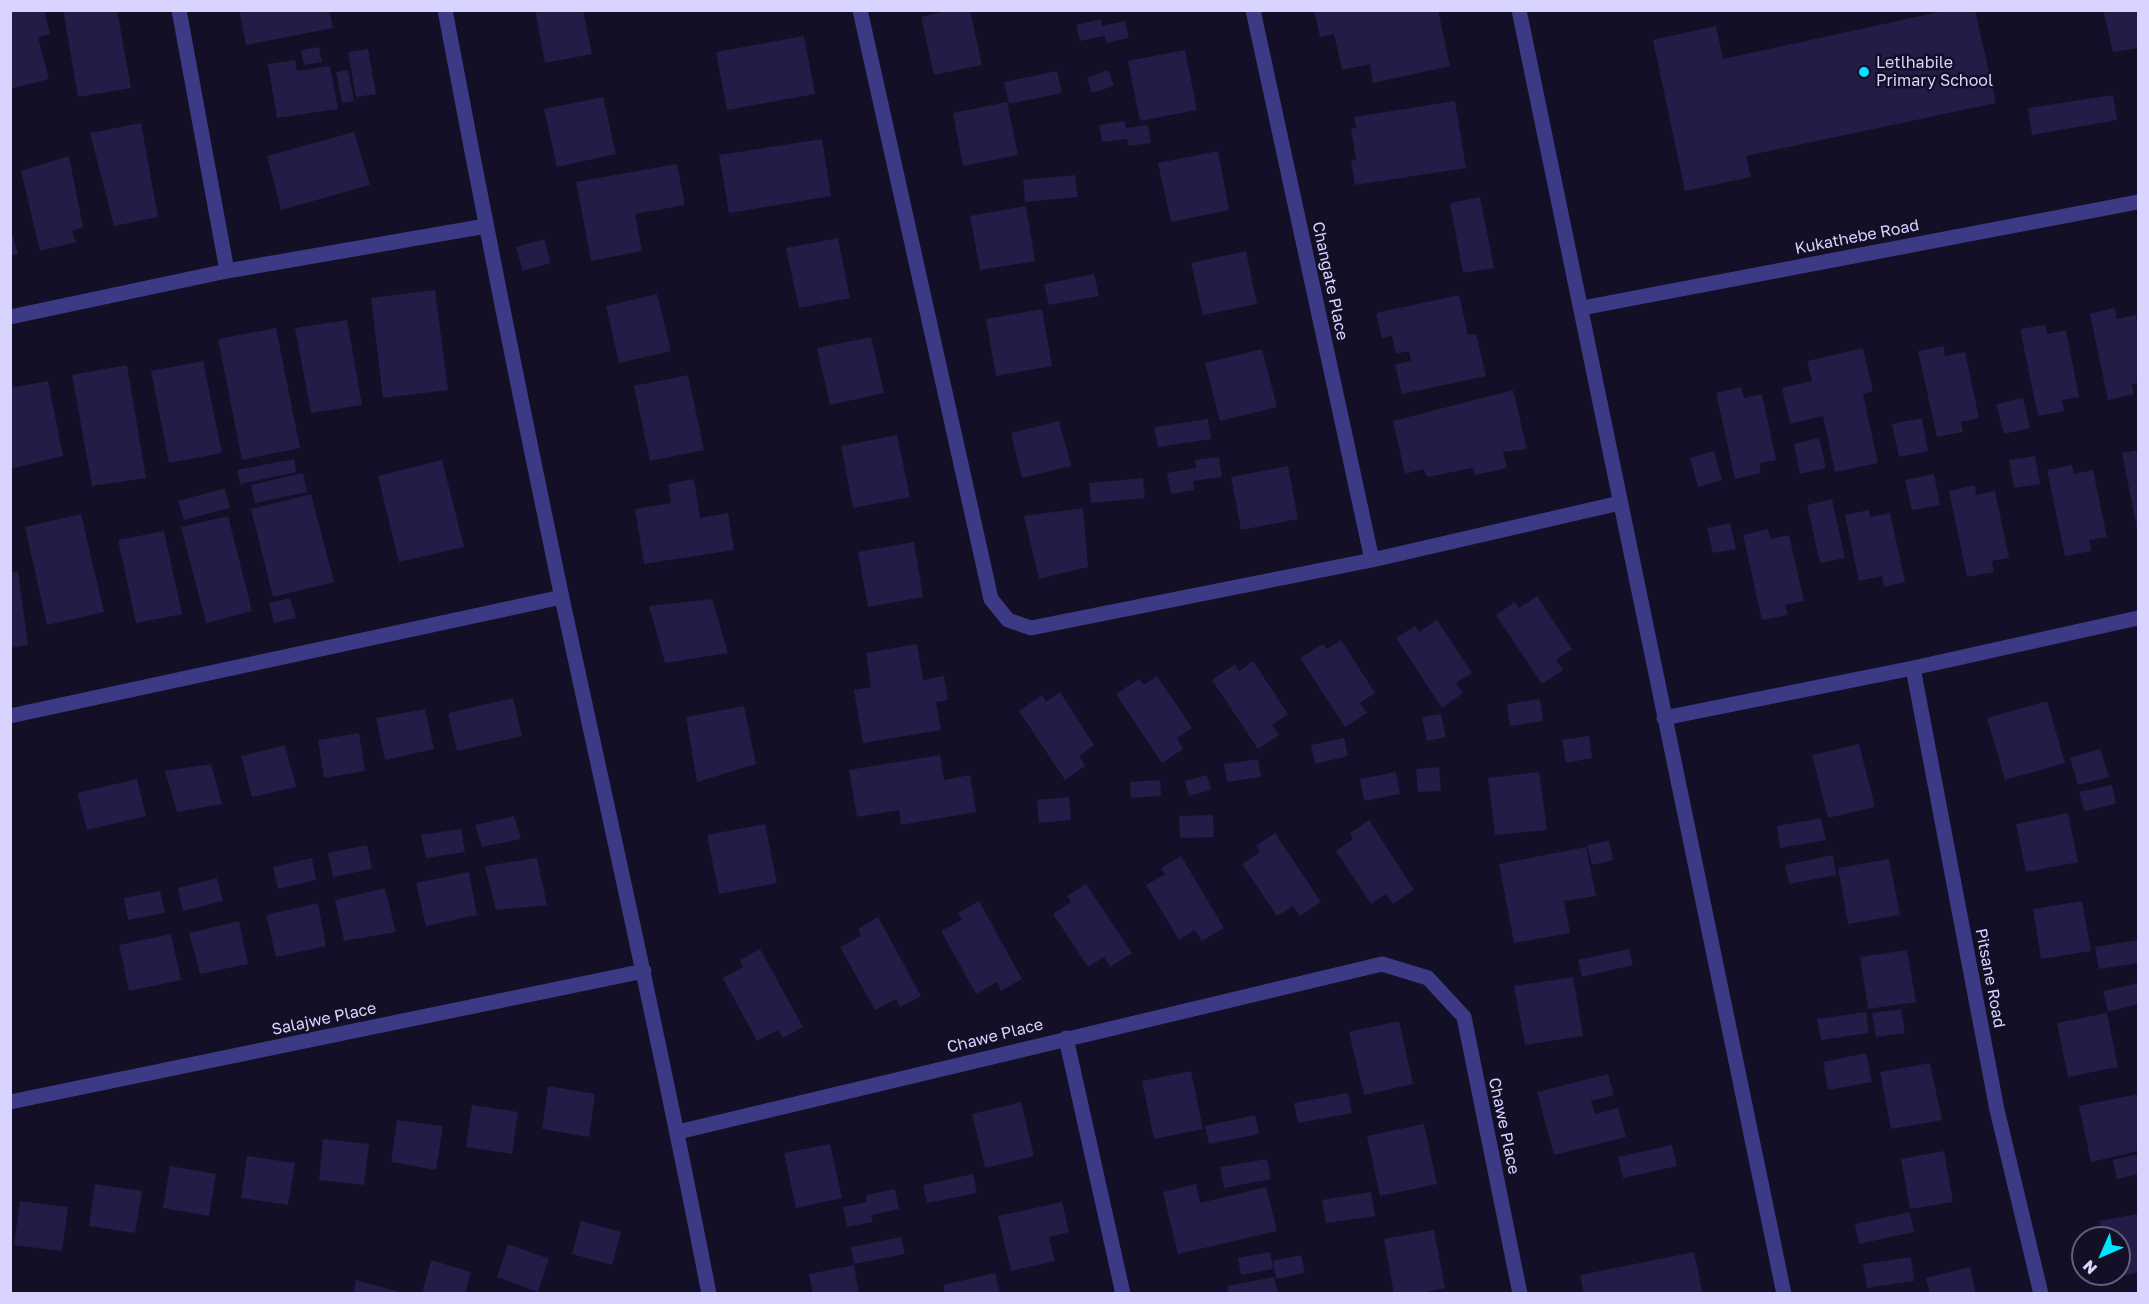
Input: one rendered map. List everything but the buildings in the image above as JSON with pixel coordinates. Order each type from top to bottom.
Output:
[{"type":"street","points":[[179,10],[227,271]]},
{"type":"street","points":[[445,10],[486,226],[562,597],[644,971],[709,1293]]},
{"type":"street","points":[[860,10],[991,599],[1008,620],[1031,628],[1372,560],[1620,503]]},
{"type":"street","name":"Changate Place","points":[[1253,10],[1372,560]]},
{"type":"street","points":[[1519,10],[1784,1293]]},
{"type":"street","name":"Kukathebe Road","points":[[1582,308],[2139,202]]},
{"type":"street","points":[[10,317],[227,271],[486,226]]},
{"type":"street","points":[[10,716],[562,597]]},
{"type":"street","points":[[1664,718],[1912,668],[2139,618]]},
{"type":"street","name":"Pitsane Road","points":[[1912,668],[1997,1110],[2041,1293]]},
{"type":"street","name":"Chawe Place","points":[[678,1132],[1382,964],[1428,978],[1464,1017],[1520,1293]]},
{"type":"street","name":"Salajwe Place","points":[[10,1102],[644,971]]},
{"type":"street","name":"Chawe Place","points":[[1066,1038],[1123,1293]]},
{"type":"place","name":"Letlhabile Primary School","points":[[1864,72]]}]
